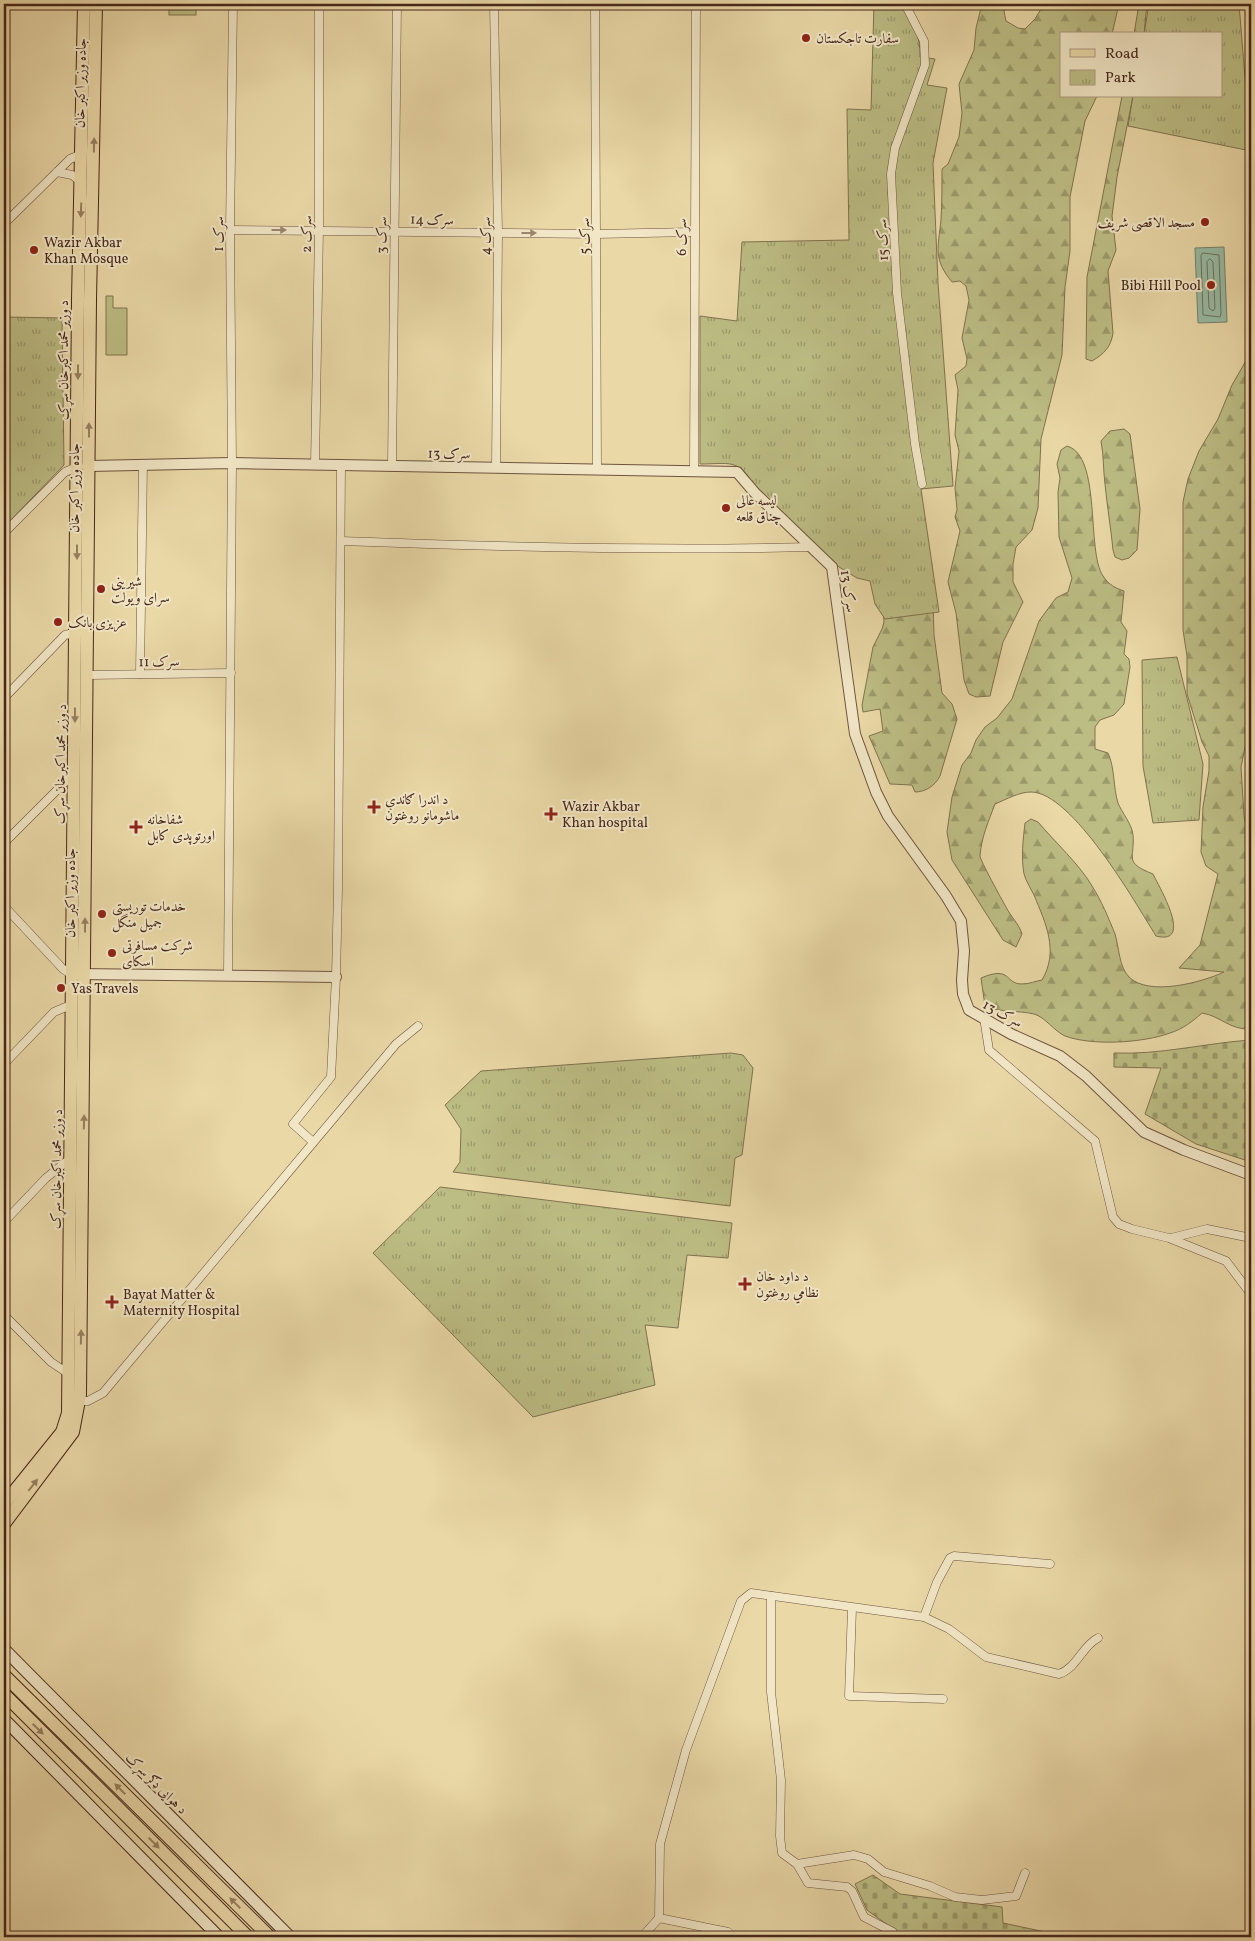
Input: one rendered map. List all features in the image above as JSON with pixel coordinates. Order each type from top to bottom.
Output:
[{"type":"main road","name":"د وزیر محمد اکبرخان سړک","points":[[4,1524],[73,1432],[78,1156],[71,974],[81,771],[84,4]]},
{"type":"main road","name":"جاده وزیر اکبر خان","points":[[83,466],[96,4]]},
{"type":"main road","name":"جاده وزیر اکبر خان","points":[[82,632],[88,675],[81,771],[85,973]]},
{"type":"main road","name":"د وزیر محمد اکبرخان سړک","points":[[4,1504],[62,1432],[74,1401],[69,1374],[85,973]]},
{"type":"main road","name":"د هوایی ډګر سړک","points":[[4,1649],[290,1937]]},
{"type":"main road","points":[[4,1675],[270,1937]]},
{"type":"main road","points":[[4,1694],[248,1937]]},
{"type":"main road","points":[[4,1719],[219,1937]]},
{"type":"street","points":[[4,7],[7,4]]},
{"type":"street","name":"سرک 1","points":[[228,976],[232,463],[230,230],[233,4]]},
{"type":"street","name":"سرک 2","points":[[315,465],[319,230],[319,4]]},
{"type":"street","name":"سرک 3","points":[[392,466],[397,4]]},
{"type":"street","name":"سرک 4","points":[[494,4],[498,233],[496,468]]},
{"type":"street","name":"سرک 5","points":[[595,4],[597,468]]},
{"type":"street","name":"سرک 6","points":[[694,470],[693,232],[696,4]]},
{"type":"street","name":"سرک 15","points":[[905,4],[924,41],[925,65],[895,148],[891,174],[897,293],[915,444],[922,484]]},
{"type":"street","points":[[4,224],[70,159],[82,154]]},
{"type":"street","points":[[57,172],[72,175],[82,183]]},
{"type":"street","name":"سرک 14","points":[[230,230],[597,234],[693,232]]},
{"type":"street","name":"سرک 13","points":[[83,466],[232,463],[341,466],[597,468],[737,472],[754,493],[832,567],[855,734],[872,783],[888,816],[946,896],[961,921],[964,950],[964,994],[970,1010],[1011,1034],[1060,1056],[1086,1076],[1144,1132],[1184,1150],[1251,1175]]},
{"type":"street","points":[[140,674],[143,464]]},
{"type":"street","points":[[4,533],[65,472],[83,466]]},
{"type":"street","points":[[313,1142],[293,1124],[331,1077],[336,977],[341,466]]},
{"type":"street","points":[[341,541],[535,549],[684,550],[812,547]]},
{"type":"street","points":[[4,698],[65,635],[82,632]]},
{"type":"street","name":"سرک 11","points":[[88,675],[231,673]]},
{"type":"street","points":[[4,843],[81,771]]},
{"type":"street","points":[[4,908],[63,969],[71,974],[336,977]]},
{"type":"street","points":[[4,1064],[54,1012],[72,1004],[85,1004]]},
{"type":"street","points":[[984,1018],[989,1050],[1095,1142],[1112,1217],[1119,1224],[1169,1238],[1226,1261],[1251,1294]]},
{"type":"street","points":[[74,1401],[88,1401],[102,1393],[396,1044],[418,1026]]},
{"type":"street","points":[[4,1222],[46,1178],[78,1156]]},
{"type":"street","points":[[1169,1238],[1207,1229],[1251,1238]]},
{"type":"street","points":[[4,1315],[51,1362],[69,1374]]},
{"type":"street","points":[[924,1617],[937,1582],[950,1558],[954,1556],[1050,1564]]},
{"type":"street","points":[[642,1937],[659,1918],[660,1844],[686,1750],[741,1601],[751,1593],[924,1617],[949,1629],[986,1657],[1059,1674],[1067,1672],[1092,1641],[1098,1638]]},
{"type":"street","points":[[771,1596],[771,1692],[781,1780],[780,1836],[782,1853],[797,1864],[808,1883],[847,1887],[852,1891],[864,1917],[892,1932],[893,1937]]},
{"type":"street","points":[[852,1608],[849,1696],[943,1699]]},
{"type":"street","points":[[797,1864],[854,1855],[868,1859],[884,1872],[930,1886],[955,1897],[982,1900],[1016,1896],[1025,1873]]},
{"type":"street","points":[[659,1918],[728,1932]]},
{"type":"green space","points":[[169,4],[196,4],[196,15],[169,15]]},
{"type":"green space","points":[[874,4],[901,4],[917,35],[920,57],[935,59],[927,85],[947,88],[933,163],[938,283],[953,486],[921,489],[939,612],[885,619],[875,604],[870,581],[857,578],[839,567],[754,485],[743,470],[732,464],[700,464],[700,316],[737,321],[742,242],[849,240],[847,109],[871,110]]},
{"type":"green space","points":[[982,4],[1005,4],[1006,21],[1018,28],[1025,29],[1035,19],[1044,4],[1119,4],[1112,32],[1060,32],[1060,98],[1096,98],[1085,121],[1070,197],[1070,251],[1065,287],[1062,355],[1041,439],[1038,508],[1032,530],[1016,547],[1013,564],[1013,582],[1023,602],[1003,642],[990,696],[976,697],[969,694],[964,680],[956,613],[948,582],[960,531],[955,517],[957,510],[955,488],[959,451],[955,435],[958,390],[955,375],[966,366],[967,359],[962,338],[969,300],[966,286],[960,281],[952,282],[946,274],[939,260],[938,246],[942,169],[948,164],[959,137],[962,113],[959,84],[974,50],[976,28]]},
{"type":"green space","points":[[1139,4],[1147,4],[1144,32],[1134,32]]},
{"type":"green space","points":[[1149,4],[1239,4],[1251,151],[1128,126],[1133,98],[1222,98],[1222,32],[1144,32]]},
{"type":"green space","points":[[1122,98],[1133,98],[1117,177],[1112,216],[1116,250],[1108,271],[1113,333],[1111,342],[1106,350],[1092,361],[1086,359],[1087,277]]},
{"type":"green space","points":[[106,296],[113,296],[113,308],[127,308],[127,355],[106,355]]},
{"type":"green space","points":[[4,317],[62,318],[64,465],[4,527]]},
{"type":"green space","points":[[1251,352],[1251,499],[1247,524],[1246,573],[1251,617],[1247,653],[1247,675],[1251,688],[1251,718],[1241,767],[1244,816],[1251,846],[1251,950],[1249,960],[1251,962],[1251,1029],[1243,1029],[1202,1013],[1179,1029],[1146,1039],[1103,1042],[1076,1039],[1061,1034],[1042,1018],[1034,1014],[997,1010],[985,1006],[981,978],[998,973],[1003,974],[1016,983],[1025,984],[1042,980],[1050,959],[1049,938],[1043,916],[1025,877],[1023,868],[1025,823],[1031,819],[1038,822],[1081,870],[1092,886],[1113,928],[1121,962],[1129,977],[1138,983],[1162,987],[1203,980],[1224,972],[1179,968],[1200,945],[1218,874],[1206,866],[1201,852],[1203,807],[1209,771],[1209,756],[1202,742],[1187,694],[1187,656],[1183,630],[1183,502],[1188,479],[1199,451],[1218,419],[1232,385]]},
{"type":"green space","points":[[1124,429],[1130,434],[1140,509],[1137,550],[1129,558],[1122,560],[1115,557],[1113,550],[1101,441],[1110,431]]},
{"type":"green space","points":[[1067,446],[1078,453],[1085,467],[1092,505],[1098,564],[1108,582],[1124,591],[1121,622],[1127,631],[1124,654],[1129,659],[1130,667],[1124,704],[1114,715],[1100,720],[1095,727],[1095,749],[1108,753],[1112,765],[1118,803],[1133,835],[1132,859],[1138,866],[1153,874],[1166,901],[1174,924],[1173,932],[1167,937],[1156,936],[1118,875],[1083,829],[1065,810],[1047,797],[1026,792],[995,804],[984,836],[980,856],[1000,897],[1021,930],[1022,934],[1016,947],[1003,940],[952,860],[947,832],[952,797],[962,765],[985,727],[997,718],[1012,699],[1039,621],[1056,598],[1068,592],[1072,578],[1059,537],[1058,492],[1060,478],[1057,464],[1061,450]]},
{"type":"green space","points":[[918,511],[932,565],[934,635],[942,693],[952,704],[957,719],[940,776],[929,788],[915,792],[912,785],[890,784],[869,736],[883,731],[880,709],[863,712],[862,705],[873,647],[884,622],[881,580]]},
{"type":"green space","points":[[1177,657],[1203,764],[1199,820],[1153,823],[1143,766],[1142,660]]},
{"type":"green space","points":[[1251,1040],[1251,1162],[1196,1144],[1145,1114],[1161,1068],[1114,1067],[1114,1053],[1166,1051]]},
{"type":"green space","points":[[731,1053],[743,1055],[753,1068],[742,1155],[735,1158],[730,1206],[453,1172],[460,1162],[461,1129],[445,1105],[481,1071]]},
{"type":"green space","points":[[440,1187],[732,1223],[728,1258],[687,1255],[678,1328],[645,1325],[655,1385],[533,1417],[373,1253]]},
{"type":"green space","points":[[873,1875],[900,1894],[1002,1907],[1003,1923],[1069,1937],[917,1937],[896,1931],[867,1910],[855,1884]]},
{"type":"water","name":"Bibi Hill Pool","points":[[1224,247],[1227,322],[1198,323],[1195,248]]},
{"type":"place","name":"سفارت تاجکستان","points":[[806,38]]},
{"type":"place","name":"مسجد الاقصی شریف","points":[[1205,222]]},
{"type":"place","name":"Wazir Akbar Khan Mosque","points":[[34,250]]},
{"type":"place","name":"Bibi Hill Pool","points":[[1211,285]]},
{"type":"place","name":"لیسه عالی چناق قلعه","points":[[726,508]]},
{"type":"place","name":"شیرینی سرای ویولت","points":[[101,589]]},
{"type":"place","name":"عزیزی بانک","points":[[58,622]]},
{"type":"place","name":"د اندرا ګاندي ماشومانو روغتون","points":[[374,807]]},
{"type":"place","name":"Wazir Akbar Khan hospital","points":[[551,814]]},
{"type":"place","name":"شفاخانه اورتوپدی کابل","points":[[136,827]]},
{"type":"place","name":"خدمات توریستی جمیل منگل","points":[[102,914]]},
{"type":"place","name":"شرکت مسافرتی اسکای","points":[[112,953]]},
{"type":"place","name":"Yas Travels","points":[[61,988]]},
{"type":"place","name":"د داود خان نظامي روغتون","points":[[745,1284]]},
{"type":"place","name":"Bayat Matter & Maternity Hospital","points":[[112,1302]]}]
